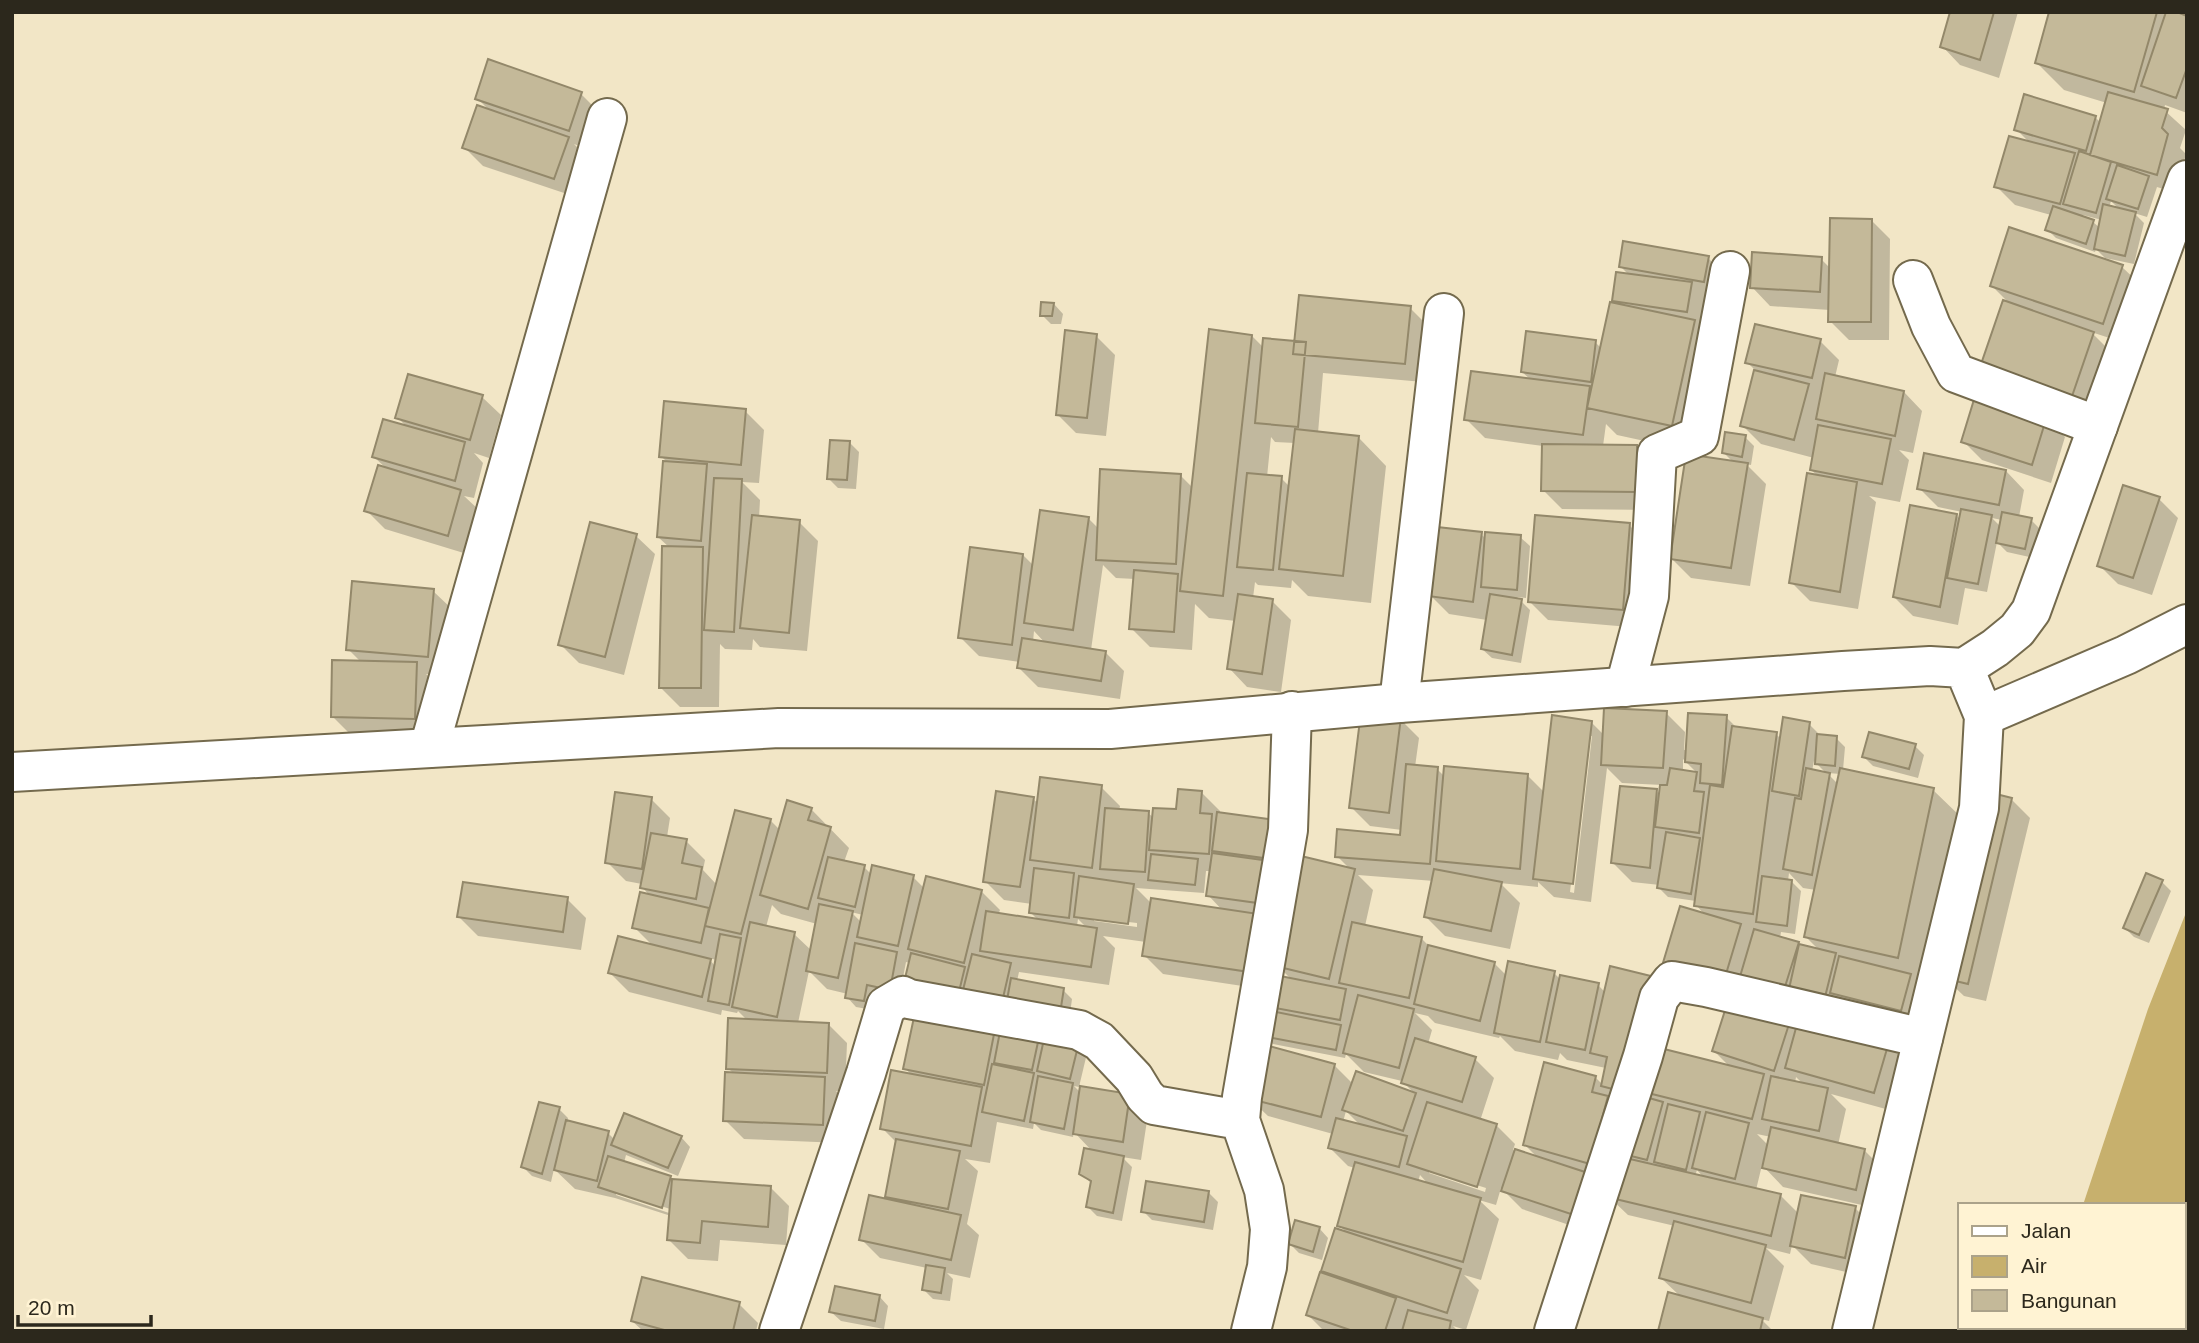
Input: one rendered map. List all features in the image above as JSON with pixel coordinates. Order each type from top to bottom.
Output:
[{"type":"street","points":[[429,748],[607,118]]},
{"type":"street","points":[[12,772],[779,728],[1110,729],[1292,711],[1856,670],[1930,666],[1964,668],[2017,630],[2031,611],[2187,180]]},
{"type":"street","points":[[1625,687],[1649,596],[1657,454],[1699,436],[1730,271]]},
{"type":"street","points":[[1913,280],[1931,326],[1955,373],[2098,425]]},
{"type":"street","points":[[1398,703],[1444,313]]},
{"type":"street","points":[[1984,716],[2126,655],[2187,624]]},
{"type":"street","points":[[1852,1331],[1979,808],[1984,716],[1964,668]]},
{"type":"street","points":[[1251,1331],[1267,1267],[1270,1229],[1265,1190],[1240,1120],[1288,830],[1292,711]]},
{"type":"street","points":[[1554,1331],[1659,999],[1672,981],[1923,1038]]},
{"type":"street","points":[[779,1331],[886,1006],[903,996],[1079,1030],[1099,1041],[1134,1078],[1154,1105],[1240,1120]]},
{"type":"water","points":[[2187,910],[2187,1331],[2041,1331],[2185,1329],[2185,1203],[2084,1203],[2148,1009]]},
{"type":"building","points":[[1950,12],[1994,12],[1980,60],[1940,47]]},
{"type":"building","points":[[2049,12],[2157,12],[2134,92],[2035,63]]},
{"type":"building","points":[[2166,12],[2187,16],[2187,68],[2176,98],[2141,86]]},
{"type":"building","points":[[488,59],[582,92],[569,131],[475,99]]},
{"type":"building","points":[[2108,92],[2168,109],[2162,128],[2168,134],[2157,175],[2090,155]]},
{"type":"building","points":[[2024,94],[2096,116],[2086,151],[2014,130]]},
{"type":"building","points":[[477,105],[569,137],[554,179],[462,148]]},
{"type":"building","points":[[2009,136],[2075,153],[2060,204],[1994,187]]},
{"type":"building","points":[[2079,151],[2111,162],[2096,213],[2063,204]]},
{"type":"building","points":[[2117,165],[2149,176],[2138,209],[2106,199]]},
{"type":"building","points":[[2103,204],[2136,212],[2125,256],[2094,249]]},
{"type":"building","points":[[2053,206],[2094,220],[2086,244],[2045,230]]},
{"type":"building","points":[[1830,218],[1872,219],[1871,322],[1828,322]]},
{"type":"building","points":[[2009,227],[2123,265],[2103,324],[1990,286]]},
{"type":"building","points":[[1623,241],[1709,256],[1704,282],[1619,267]]},
{"type":"building","points":[[1752,252],[1822,257],[1820,292],[1750,288]]},
{"type":"building","points":[[1616,272],[1692,282],[1687,312],[1612,301]]},
{"type":"building","points":[[1299,295],[1411,306],[1405,364],[1293,354]]},
{"type":"building","points":[[2003,300],[2094,332],[2069,405],[1978,373]]},
{"type":"building","points":[[1041,302],[1054,303],[1052,316],[1040,316]]},
{"type":"building","points":[[1610,302],[1695,320],[1672,426],[1587,408]]},
{"type":"building","points":[[1755,324],[1821,339],[1812,378],[1745,363]]},
{"type":"building","points":[[1209,329],[1252,335],[1223,596],[1180,591]]},
{"type":"building","points":[[1065,330],[1097,334],[1087,418],[1056,415]]},
{"type":"building","points":[[1526,331],[1596,340],[1591,382],[1521,372]]},
{"type":"building","points":[[1263,338],[1306,342],[1298,427],[1255,423]]},
{"type":"building","points":[[1754,370],[1809,384],[1794,440],[1740,426]]},
{"type":"building","points":[[1471,371],[1590,386],[1583,435],[1464,420]]},
{"type":"building","points":[[1825,373],[1904,391],[1895,436],[1816,419]]},
{"type":"building","points":[[408,374],[483,395],[470,440],[395,418]]},
{"type":"building","points":[[1976,393],[2047,416],[2032,465],[1961,442]]},
{"type":"building","points":[[664,401],[746,409],[741,465],[659,457]]},
{"type":"building","points":[[383,419],[465,442],[455,481],[372,457]]},
{"type":"building","points":[[1818,425],[1891,439],[1882,484],[1810,470]]},
{"type":"building","points":[[1295,429],[1359,436],[1343,576],[1279,569]]},
{"type":"building","points":[[1725,432],[1746,435],[1742,457],[1722,453]]},
{"type":"building","points":[[830,440],[850,441],[847,480],[827,479]]},
{"type":"building","points":[[1542,444],[1637,445],[1637,492],[1541,491]]},
{"type":"building","points":[[1924,453],[2006,470],[1999,505],[1917,489]]},
{"type":"building","points":[[1686,454],[1748,463],[1731,568],[1670,559]]},
{"type":"building","points":[[663,461],[707,464],[701,541],[657,537]]},
{"type":"building","points":[[378,465],[461,490],[448,536],[364,511]]},
{"type":"building","points":[[1100,469],[1181,474],[1176,564],[1096,560]]},
{"type":"building","points":[[1247,473],[1282,476],[1273,570],[1237,567]]},
{"type":"building","points":[[1807,473],[1857,482],[1840,592],[1789,583]]},
{"type":"building","points":[[714,478],[742,479],[734,632],[704,630]]},
{"type":"building","points":[[2123,485],[2160,497],[2133,578],[2097,566]]},
{"type":"building","points":[[1910,505],[1957,514],[1940,607],[1893,597]]},
{"type":"building","points":[[1961,509],[1992,515],[1978,584],[1947,578]]},
{"type":"building","points":[[1040,510],[1089,517],[1073,630],[1024,623]]},
{"type":"building","points":[[2002,512],[2032,518],[2025,549],[1996,543]]},
{"type":"building","points":[[752,515],[800,520],[789,633],[740,628]]},
{"type":"building","points":[[1535,515],[1630,523],[1623,610],[1528,602]]},
{"type":"building","points":[[590,522],[637,534],[605,657],[558,645]]},
{"type":"building","points":[[1437,527],[1482,532],[1473,602],[1428,596]]},
{"type":"building","points":[[1485,532],[1521,535],[1517,590],[1481,587]]},
{"type":"building","points":[[662,546],[703,547],[701,688],[659,688]]},
{"type":"building","points":[[970,547],[1023,554],[1012,645],[958,638]]},
{"type":"building","points":[[1134,570],[1178,574],[1174,632],[1129,629]]},
{"type":"building","points":[[352,581],[434,589],[428,657],[346,650]]},
{"type":"building","points":[[1238,594],[1273,599],[1262,674],[1227,669]]},
{"type":"building","points":[[1490,594],[1522,599],[1512,655],[1481,649]]},
{"type":"building","points":[[1022,638],[1106,651],[1101,681],[1017,668]]},
{"type":"building","points":[[332,660],[417,662],[415,719],[331,717]]},
{"type":"building","points":[[1604,708],[1667,711],[1663,768],[1601,765]]},
{"type":"building","points":[[1361,712],[1401,717],[1389,813],[1349,808]]},
{"type":"building","points":[[1688,713],[1727,715],[1722,785],[1700,783],[1701,764],[1685,762]]},
{"type":"building","points":[[1552,715],[1592,721],[1573,884],[1533,879]]},
{"type":"building","points":[[1783,717],[1810,722],[1799,796],[1772,791]]},
{"type":"building","points":[[1732,726],[1777,732],[1753,914],[1694,906],[1710,785],[1723,787]]},
{"type":"building","points":[[1869,732],[1916,744],[1909,769],[1862,757]]},
{"type":"building","points":[[1817,734],[1837,736],[1835,766],[1815,764]]},
{"type":"building","points":[[1406,764],[1438,767],[1430,864],[1335,857],[1337,829],[1400,835]]},
{"type":"building","points":[[1444,766],[1528,774],[1520,869],[1436,861]]},
{"type":"building","points":[[1670,768],[1697,772],[1694,791],[1704,792],[1699,833],[1655,827],[1660,785],[1667,785]]},
{"type":"building","points":[[1806,768],[1830,773],[1812,875],[1783,869],[1795,798],[1801,799]]},
{"type":"building","points":[[1840,768],[1934,788],[1898,958],[1804,937]]},
{"type":"building","points":[[1040,777],[1102,785],[1092,868],[1030,860]]},
{"type":"building","points":[[1620,786],[1657,789],[1650,868],[1611,863]]},
{"type":"building","points":[[1178,789],[1202,791],[1200,813],[1212,814],[1209,854],[1149,850],[1153,808],[1176,809]]},
{"type":"building","points":[[996,791],[1034,797],[1020,887],[983,882]]},
{"type":"building","points":[[615,792],[652,797],[642,869],[605,863]]},
{"type":"building","points":[[1988,792],[2012,798],[1968,984],[1943,978]]},
{"type":"building","points":[[787,800],[812,808],[808,820],[831,827],[808,909],[760,895]]},
{"type":"building","points":[[1105,808],[1149,811],[1145,872],[1100,869]]},
{"type":"building","points":[[735,810],[771,819],[741,934],[705,926]]},
{"type":"building","points":[[1217,812],[1276,820],[1271,859],[1212,851]]},
{"type":"building","points":[[1666,832],[1700,838],[1691,894],[1657,888]]},
{"type":"building","points":[[651,833],[687,839],[682,863],[702,867],[696,899],[640,888]]},
{"type":"building","points":[[1212,853],[1270,861],[1265,904],[1206,896]]},
{"type":"building","points":[[1151,854],[1198,859],[1195,885],[1148,880]]},
{"type":"building","points":[[1301,856],[1355,869],[1329,979],[1275,966]]},
{"type":"building","points":[[828,857],[865,865],[855,907],[818,898]]},
{"type":"building","points":[[872,865],[914,875],[898,946],[857,937]]},
{"type":"building","points":[[1034,868],[1074,873],[1069,918],[1029,913]]},
{"type":"building","points":[[1434,869],[1502,882],[1491,931],[1424,917]]},
{"type":"building","points":[[2146,873],[2163,880],[2139,935],[2123,928]]},
{"type":"building","points":[[926,876],[982,890],[964,963],[908,949]]},
{"type":"building","points":[[1079,876],[1134,884],[1128,924],[1074,917]]},
{"type":"building","points":[[1762,876],[1792,880],[1787,926],[1756,922]]},
{"type":"building","points":[[463,882],[568,897],[563,932],[457,917]]},
{"type":"building","points":[[640,892],[709,908],[701,943],[632,928]]},
{"type":"building","points":[[1151,898],[1265,915],[1256,973],[1142,956]]},
{"type":"building","points":[[819,904],[853,911],[838,978],[806,971]]},
{"type":"building","points":[[1680,906],[1741,924],[1723,984],[1662,966]]},
{"type":"building","points":[[986,911],[1097,928],[1091,967],[980,951]]},
{"type":"building","points":[[750,922],[795,932],[777,1017],[732,1007]]},
{"type":"building","points":[[1352,922],[1422,937],[1409,998],[1339,983]]},
{"type":"building","points":[[1754,929],[1799,942],[1783,993],[1739,980]]},
{"type":"building","points":[[720,934],[741,938],[729,1005],[708,1001]]},
{"type":"building","points":[[618,936],[711,959],[702,997],[608,973]]},
{"type":"building","points":[[855,943],[897,952],[890,990],[867,985],[864,1001],[845,998]]},
{"type":"building","points":[[1799,944],[1836,953],[1825,997],[1789,989]]},
{"type":"building","points":[[1428,945],[1495,962],[1480,1021],[1414,1004]]},
{"type":"building","points":[[911,953],[965,967],[956,1004],[902,991]]},
{"type":"building","points":[[972,954],[1011,963],[1000,1011],[960,1002]]},
{"type":"building","points":[[1839,956],[1911,974],[1901,1011],[1830,993]]},
{"type":"building","points":[[1508,961],[1555,971],[1540,1042],[1494,1033]]},
{"type":"building","points":[[1610,966],[1655,977],[1628,1093],[1601,1086],[1607,1057],[1590,1053]]},
{"type":"building","points":[[1270,974],[1346,989],[1340,1020],[1264,1006]]},
{"type":"building","points":[[1560,975],[1599,983],[1585,1050],[1546,1042]]},
{"type":"building","points":[[1011,978],[1064,988],[1059,1020],[1005,1011]]},
{"type":"building","points":[[1358,995],[1414,1009],[1399,1068],[1343,1053]]},
{"type":"building","points":[[1729,998],[1791,1018],[1774,1071],[1712,1051]]},
{"type":"building","points":[[917,1003],[997,1019],[984,1085],[903,1069]]},
{"type":"building","points":[[1266,1010],[1341,1025],[1336,1050],[1262,1036]]},
{"type":"building","points":[[1799,1017],[1889,1042],[1874,1093],[1785,1068]]},
{"type":"building","points":[[728,1018],[829,1023],[827,1073],[726,1069]]},
{"type":"building","points":[[1002,1021],[1041,1028],[1032,1070],[994,1063]]},
{"type":"building","points":[[1046,1030],[1080,1038],[1070,1079],[1037,1071]]},
{"type":"building","points":[[1415,1038],[1476,1057],[1462,1102],[1401,1083]]},
{"type":"building","points":[[1262,1044],[1335,1064],[1321,1117],[1247,1098]]},
{"type":"building","points":[[1652,1046],[1764,1074],[1752,1119],[1640,1091]]},
{"type":"building","points":[[1544,1062],[1596,1076],[1592,1092],[1608,1096],[1590,1164],[1523,1145]]},
{"type":"building","points":[[992,1064],[1034,1073],[1024,1121],[982,1112]]},
{"type":"building","points":[[891,1070],[982,1087],[971,1146],[880,1129]]},
{"type":"building","points":[[1356,1071],[1416,1093],[1403,1131],[1342,1110]]},
{"type":"building","points":[[725,1072],[825,1077],[823,1125],[723,1121]]},
{"type":"building","points":[[1038,1076],[1073,1083],[1064,1129],[1030,1122]]},
{"type":"building","points":[[1771,1076],[1828,1088],[1819,1131],[1762,1119]]},
{"type":"building","points":[[1080,1086],[1130,1094],[1123,1142],[1073,1134]]},
{"type":"building","points":[[1635,1094],[1663,1102],[1647,1160],[1619,1153]]},
{"type":"building","points":[[539,1102],[560,1107],[542,1174],[521,1167]]},
{"type":"building","points":[[1427,1102],[1497,1124],[1477,1187],[1407,1164]]},
{"type":"building","points":[[1668,1104],[1700,1112],[1686,1170],[1654,1162]]},
{"type":"building","points":[[1706,1112],[1749,1123],[1735,1179],[1692,1168]]},
{"type":"building","points":[[624,1113],[682,1136],[668,1168],[611,1145]]},
{"type":"building","points":[[1336,1118],[1407,1136],[1399,1167],[1328,1148]]},
{"type":"building","points":[[566,1120],[609,1131],[597,1181],[554,1170]]},
{"type":"building","points":[[1771,1127],[1865,1149],[1856,1190],[1762,1168]]},
{"type":"building","points":[[896,1139],[960,1151],[948,1209],[885,1197]]},
{"type":"building","points":[[1084,1148],[1124,1156],[1113,1213],[1086,1207],[1091,1181],[1079,1174]]},
{"type":"building","points":[[1515,1149],[1591,1174],[1577,1216],[1501,1191]]},
{"type":"building","points":[[608,1156],[671,1176],[662,1208],[598,1187]]},
{"type":"building","points":[[1617,1156],[1781,1194],[1771,1236],[1607,1197]]},
{"type":"building","points":[[1355,1162],[1481,1198],[1463,1262],[1337,1226]]},
{"type":"building","points":[[672,1179],[771,1186],[768,1227],[702,1221],[700,1243],[667,1240]]},
{"type":"building","points":[[1146,1181],[1209,1191],[1204,1222],[1141,1212]]},
{"type":"building","points":[[869,1195],[961,1215],[951,1260],[859,1240]]},
{"type":"building","points":[[1801,1195],[1856,1206],[1845,1258],[1790,1246]]},
{"type":"building","points":[[1295,1220],[1320,1227],[1313,1252],[1288,1244]]},
{"type":"building","points":[[1674,1221],[1766,1245],[1751,1303],[1659,1278]]},
{"type":"building","points":[[1335,1228],[1461,1269],[1447,1313],[1321,1271]]},
{"type":"building","points":[[926,1265],[945,1268],[941,1293],[922,1290]]},
{"type":"building","points":[[1320,1272],[1396,1298],[1385,1331],[1353,1331],[1306,1315]]},
{"type":"building","points":[[642,1277],[740,1302],[733,1331],[668,1331],[631,1321]]},
{"type":"building","points":[[835,1286],[880,1295],[875,1321],[829,1312]]},
{"type":"building","points":[[1668,1292],[1763,1318],[1760,1331],[1658,1331]]},
{"type":"building","points":[[1408,1310],[1451,1321],[1449,1331],[1402,1331]]}]
